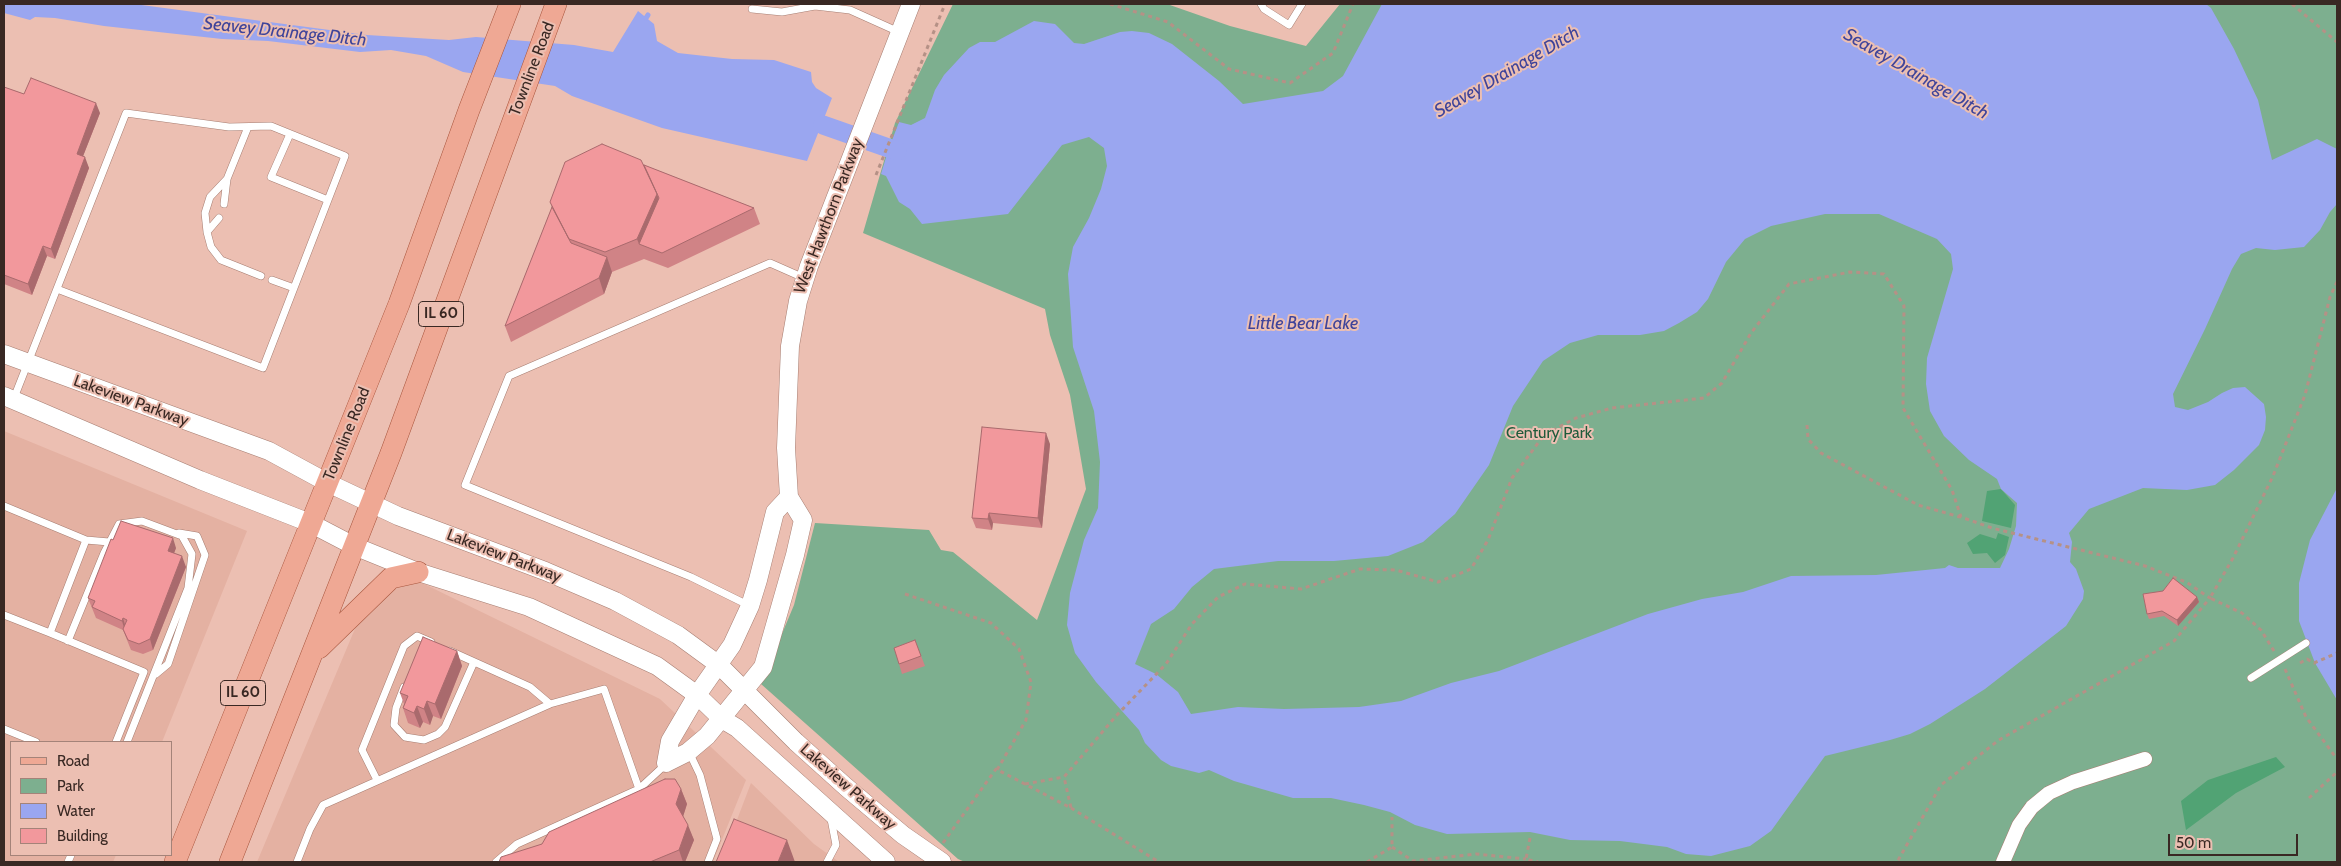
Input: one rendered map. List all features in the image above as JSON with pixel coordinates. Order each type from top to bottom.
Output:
[{"type":"main road","name":"Townline Road","points":[[176,862],[417,256],[469,110],[510,4]]},
{"type":"main road","name":"Townline Road","points":[[230,862],[391,453],[556,4]]},
{"type":"main road","points":[[313,654],[390,578],[418,572]]},
{"type":"street","name":"West Hawthorn Parkway","points":[[666,763],[688,752],[707,736],[763,666],[795,555],[802,520],[790,497],[786,448],[790,346],[798,301],[837,192],[911,4]]},
{"type":"street","name":"Lakeview Parkway","points":[[4,354],[269,452],[328,483],[398,516],[545,571],[615,601],[678,635],[719,665],[796,742],[839,780],[903,834],[942,862]]},
{"type":"street","name":"Lakeview Parkway","points":[[9,397],[200,480],[310,523],[354,546],[418,572],[529,607],[656,666],[697,695],[722,719],[737,728],[886,862]]},
{"type":"street","points":[[666,763],[670,741],[697,695],[732,645],[750,606],[775,512],[790,497]]},
{"type":"street","points":[[2003,862],[2019,825],[2032,807],[2049,793],[2073,782],[2145,759]]},
{"type":"lane","points":[[1261,4],[1264,9],[1289,26],[1302,4]]},
{"type":"lane","points":[[752,9],[782,12],[815,6],[850,10],[900,32]]},
{"type":"lane","points":[[9,397],[28,364],[126,113],[229,127],[271,126],[345,156],[263,368],[58,289]]},
{"type":"lane","points":[[224,204],[227,179],[248,127]]},
{"type":"lane","points":[[290,134],[271,177],[328,200]]},
{"type":"lane","points":[[227,179],[210,197],[205,213],[207,232],[212,247],[221,260],[261,276]]},
{"type":"lane","points":[[207,232],[219,218]]},
{"type":"lane","points":[[750,606],[691,577],[465,485],[509,376],[770,263],[805,278]]},
{"type":"lane","points":[[272,280],[294,288]]},
{"type":"lane","points":[[4,506],[86,540],[110,542]]},
{"type":"lane","points":[[68,641],[119,524],[142,521],[182,536],[192,554],[188,588],[127,741]]},
{"type":"lane","points":[[154,676],[168,664],[204,555],[197,536],[172,532]]},
{"type":"lane","points":[[50,633],[86,540]]},
{"type":"lane","points":[[4,615],[144,672],[116,741]]},
{"type":"lane","points":[[377,780],[362,750],[404,646],[417,636],[530,687],[550,704]]},
{"type":"lane","points":[[423,648],[429,641]]},
{"type":"lane","points":[[2251,678],[2306,643]]},
{"type":"lane","points":[[406,682],[396,708],[394,725],[405,737],[424,740],[438,734],[445,727],[474,662]]},
{"type":"lane","points":[[298,862],[310,829],[323,805],[550,704],[604,689],[639,788]]},
{"type":"lane","points":[[4,729],[34,741]]},
{"type":"lane","points":[[688,752],[700,775],[717,839],[708,862]]},
{"type":"lane","points":[[496,862],[517,844],[639,788],[666,763]]},
{"type":"lane","points":[[827,862],[836,845],[830,813]]},
{"type":"path","points":[[876,176],[900,112],[945,4]]},
{"type":"path","points":[[1110,4],[1168,22],[1229,68],[1290,83],[1333,53],[1353,4]]},
{"type":"path","points":[[2292,4],[2337,42]]},
{"type":"path","points":[[1025,784],[1064,777],[1116,716],[1166,664],[1192,624],[1218,597],[1245,584],[1301,590],[1360,569],[1396,570],[1438,582],[1471,569],[1488,540],[1512,478],[1544,435],[1576,418],[1612,408],[1704,398],[1722,383],[1751,333],[1789,284],[1850,272],[1884,274],[1904,306],[1903,408],[1952,490],[1961,517]]},
{"type":"path","points":[[1897,862],[1941,785],[1999,740],[2174,641],[2210,598],[2233,558],[2273,476],[2305,395],[2330,298],[2337,282]]},
{"type":"path","points":[[1807,425],[1808,439],[1821,453],[1918,505],[1992,528],[2145,566],[2186,582],[2210,598],[2242,613],[2262,630],[2285,669],[2306,717],[2337,759]]},
{"type":"path","points":[[905,594],[991,623],[1019,649],[1031,682],[1026,720],[996,769],[943,843]]},
{"type":"path","points":[[2285,669],[2307,660],[2314,663],[2337,653]]},
{"type":"path","points":[[996,769],[1071,808],[1159,862]]},
{"type":"path","points":[[2309,798],[2337,772]]},
{"type":"path","points":[[1064,777],[1071,808]]},
{"type":"path","points":[[1392,817],[1392,847]]},
{"type":"path","points":[[1526,860],[1530,838]]},
{"type":"path","points":[[1392,847],[1413,861],[1476,854],[1538,862]]},
{"type":"path","points":[[1367,862],[1392,847]]},
{"type":"shaded area","points":[[4,431],[247,531],[162,741],[10,741],[10,856],[116,856],[113,862],[4,862]]},
{"type":"shaded area","points":[[418,581],[660,699],[746,780],[713,862],[257,862],[370,593]]},
{"type":"shaded area","points":[[751,783],[814,844],[839,862],[721,862]]},
{"type":"green space","name":"Century Park","points":[[953,4],[1167,4],[1230,26],[1306,46],[1340,4],[2337,4],[2337,862],[965,862],[958,859],[761,684],[794,605],[815,523],[929,530],[941,550],[953,552],[1037,620],[1086,489],[1070,395],[1050,335],[1045,309],[863,233],[895,123]]},
{"type":"green space","points":[[2001,489],[2015,505],[2011,528],[1982,521],[1987,491]]},
{"type":"green space","points":[[1998,533],[2009,537],[2005,555],[1995,563],[1987,553],[1973,554],[1967,543],[1980,534],[1996,539]]},
{"type":"green space","points":[[2276,757],[2285,767],[2236,793],[2186,830],[2181,801],[2208,780]]},
{"type":"water","points":[[4,4],[134,4],[367,35],[449,40],[476,37],[574,45],[613,52],[638,11],[654,24],[657,41],[678,53],[732,59],[774,60],[811,72],[812,82],[816,88],[832,98],[807,161],[662,128],[572,96],[555,86],[463,72],[426,56],[391,50],[360,52],[268,41],[222,39],[104,26],[55,18],[35,17],[30,20],[4,13]]},
{"type":"water","name":"Little Bear Lake","points":[[1382,4],[2206,4],[2211,8],[2234,49],[2258,100],[2272,160],[2317,139],[2337,149],[2337,204],[2320,230],[2304,247],[2275,250],[2256,248],[2241,254],[2232,269],[2173,394],[2175,407],[2188,410],[2208,402],[2233,388],[2245,387],[2264,404],[2265,430],[2259,445],[2234,470],[2215,485],[2187,490],[2143,488],[2089,509],[2069,533],[2072,542],[2070,562],[2076,569],[2084,591],[2083,599],[2066,626],[1985,689],[1930,724],[1910,734],[1825,756],[1771,831],[1750,846],[1711,856],[1686,854],[1667,847],[1620,841],[1570,840],[1530,832],[1447,834],[1415,825],[1390,812],[1364,805],[1331,798],[1293,798],[1234,781],[1209,770],[1199,773],[1171,766],[1161,760],[1145,743],[1139,730],[1096,682],[1075,653],[1067,625],[1070,593],[1084,540],[1098,508],[1100,462],[1094,411],[1073,347],[1068,274],[1073,247],[1089,218],[1101,189],[1107,166],[1104,148],[1089,137],[1062,145],[1008,214],[922,224],[910,209],[899,202],[886,176],[881,174],[888,151],[896,154],[899,147],[891,143],[899,122],[911,125],[925,118],[935,90],[944,75],[969,48],[980,42],[995,42],[1034,21],[1055,24],[1074,43],[1084,44],[1120,32],[1149,33],[1172,44],[1219,81],[1243,104],[1323,91],[1343,76]],"holes":[[[1825,214],[1879,214],[1937,239],[1951,254],[1953,269],[1927,358],[1926,384],[1930,411],[1944,436],[1969,460],[1997,479],[2001,489],[2017,503],[2016,526],[2009,549],[2000,568],[1958,568],[1949,565],[1945,568],[1876,575],[1791,576],[1743,592],[1702,599],[1648,614],[1499,671],[1451,683],[1401,701],[1359,707],[1284,709],[1238,707],[1191,714],[1178,692],[1156,674],[1135,664],[1151,624],[1174,609],[1192,587],[1214,569],[1278,561],[1334,561],[1388,556],[1423,542],[1455,514],[1489,465],[1513,406],[1543,361],[1570,343],[1598,335],[1640,335],[1664,331],[1679,323],[1697,312],[1708,299],[1726,262],[1745,239],[1771,226]]]},
{"type":"water","points":[[2337,488],[2337,700],[2315,663],[2299,621],[2299,583],[2310,540]]},
{"type":"building","points":[[31,78],[96,103],[77,154],[85,157],[51,249],[43,246],[28,284],[4,275],[4,87],[24,94]]},
{"type":"building","points":[[602,144],[641,160],[657,194],[637,239],[605,252],[569,239],[550,202],[565,162]]},
{"type":"building","points":[[644,165],[754,208],[662,253],[639,244],[659,198]]},
{"type":"building","points":[[552,207],[571,243],[607,257],[599,278],[505,326]]},
{"type":"building","points":[[982,427],[1046,433],[1038,518],[989,513],[988,519],[972,518]]},
{"type":"building","points":[[121,521],[173,538],[168,551],[182,556],[150,639],[139,644],[128,640],[123,629],[127,620],[123,618],[122,621],[92,607],[95,601],[88,598],[111,539],[113,540]]},
{"type":"building","points":[[2173,578],[2197,597],[2177,620],[2162,611],[2147,614],[2143,594],[2163,591]]},
{"type":"building","points":[[423,637],[457,651],[435,704],[427,701],[424,709],[417,706],[414,713],[403,708],[408,696],[400,693]]},
{"type":"building","points":[[915,640],[921,656],[899,664],[894,648]]},
{"type":"building","points":[[665,779],[675,779],[681,789],[676,804],[688,825],[679,850],[650,862],[499,862],[501,857],[542,844],[549,832]]},
{"type":"building","points":[[734,819],[787,840],[778,862],[716,862]]},
{"type":"waterway","name":"Seavey Drainage Ditch","points":[[823,125],[897,151]]}]
